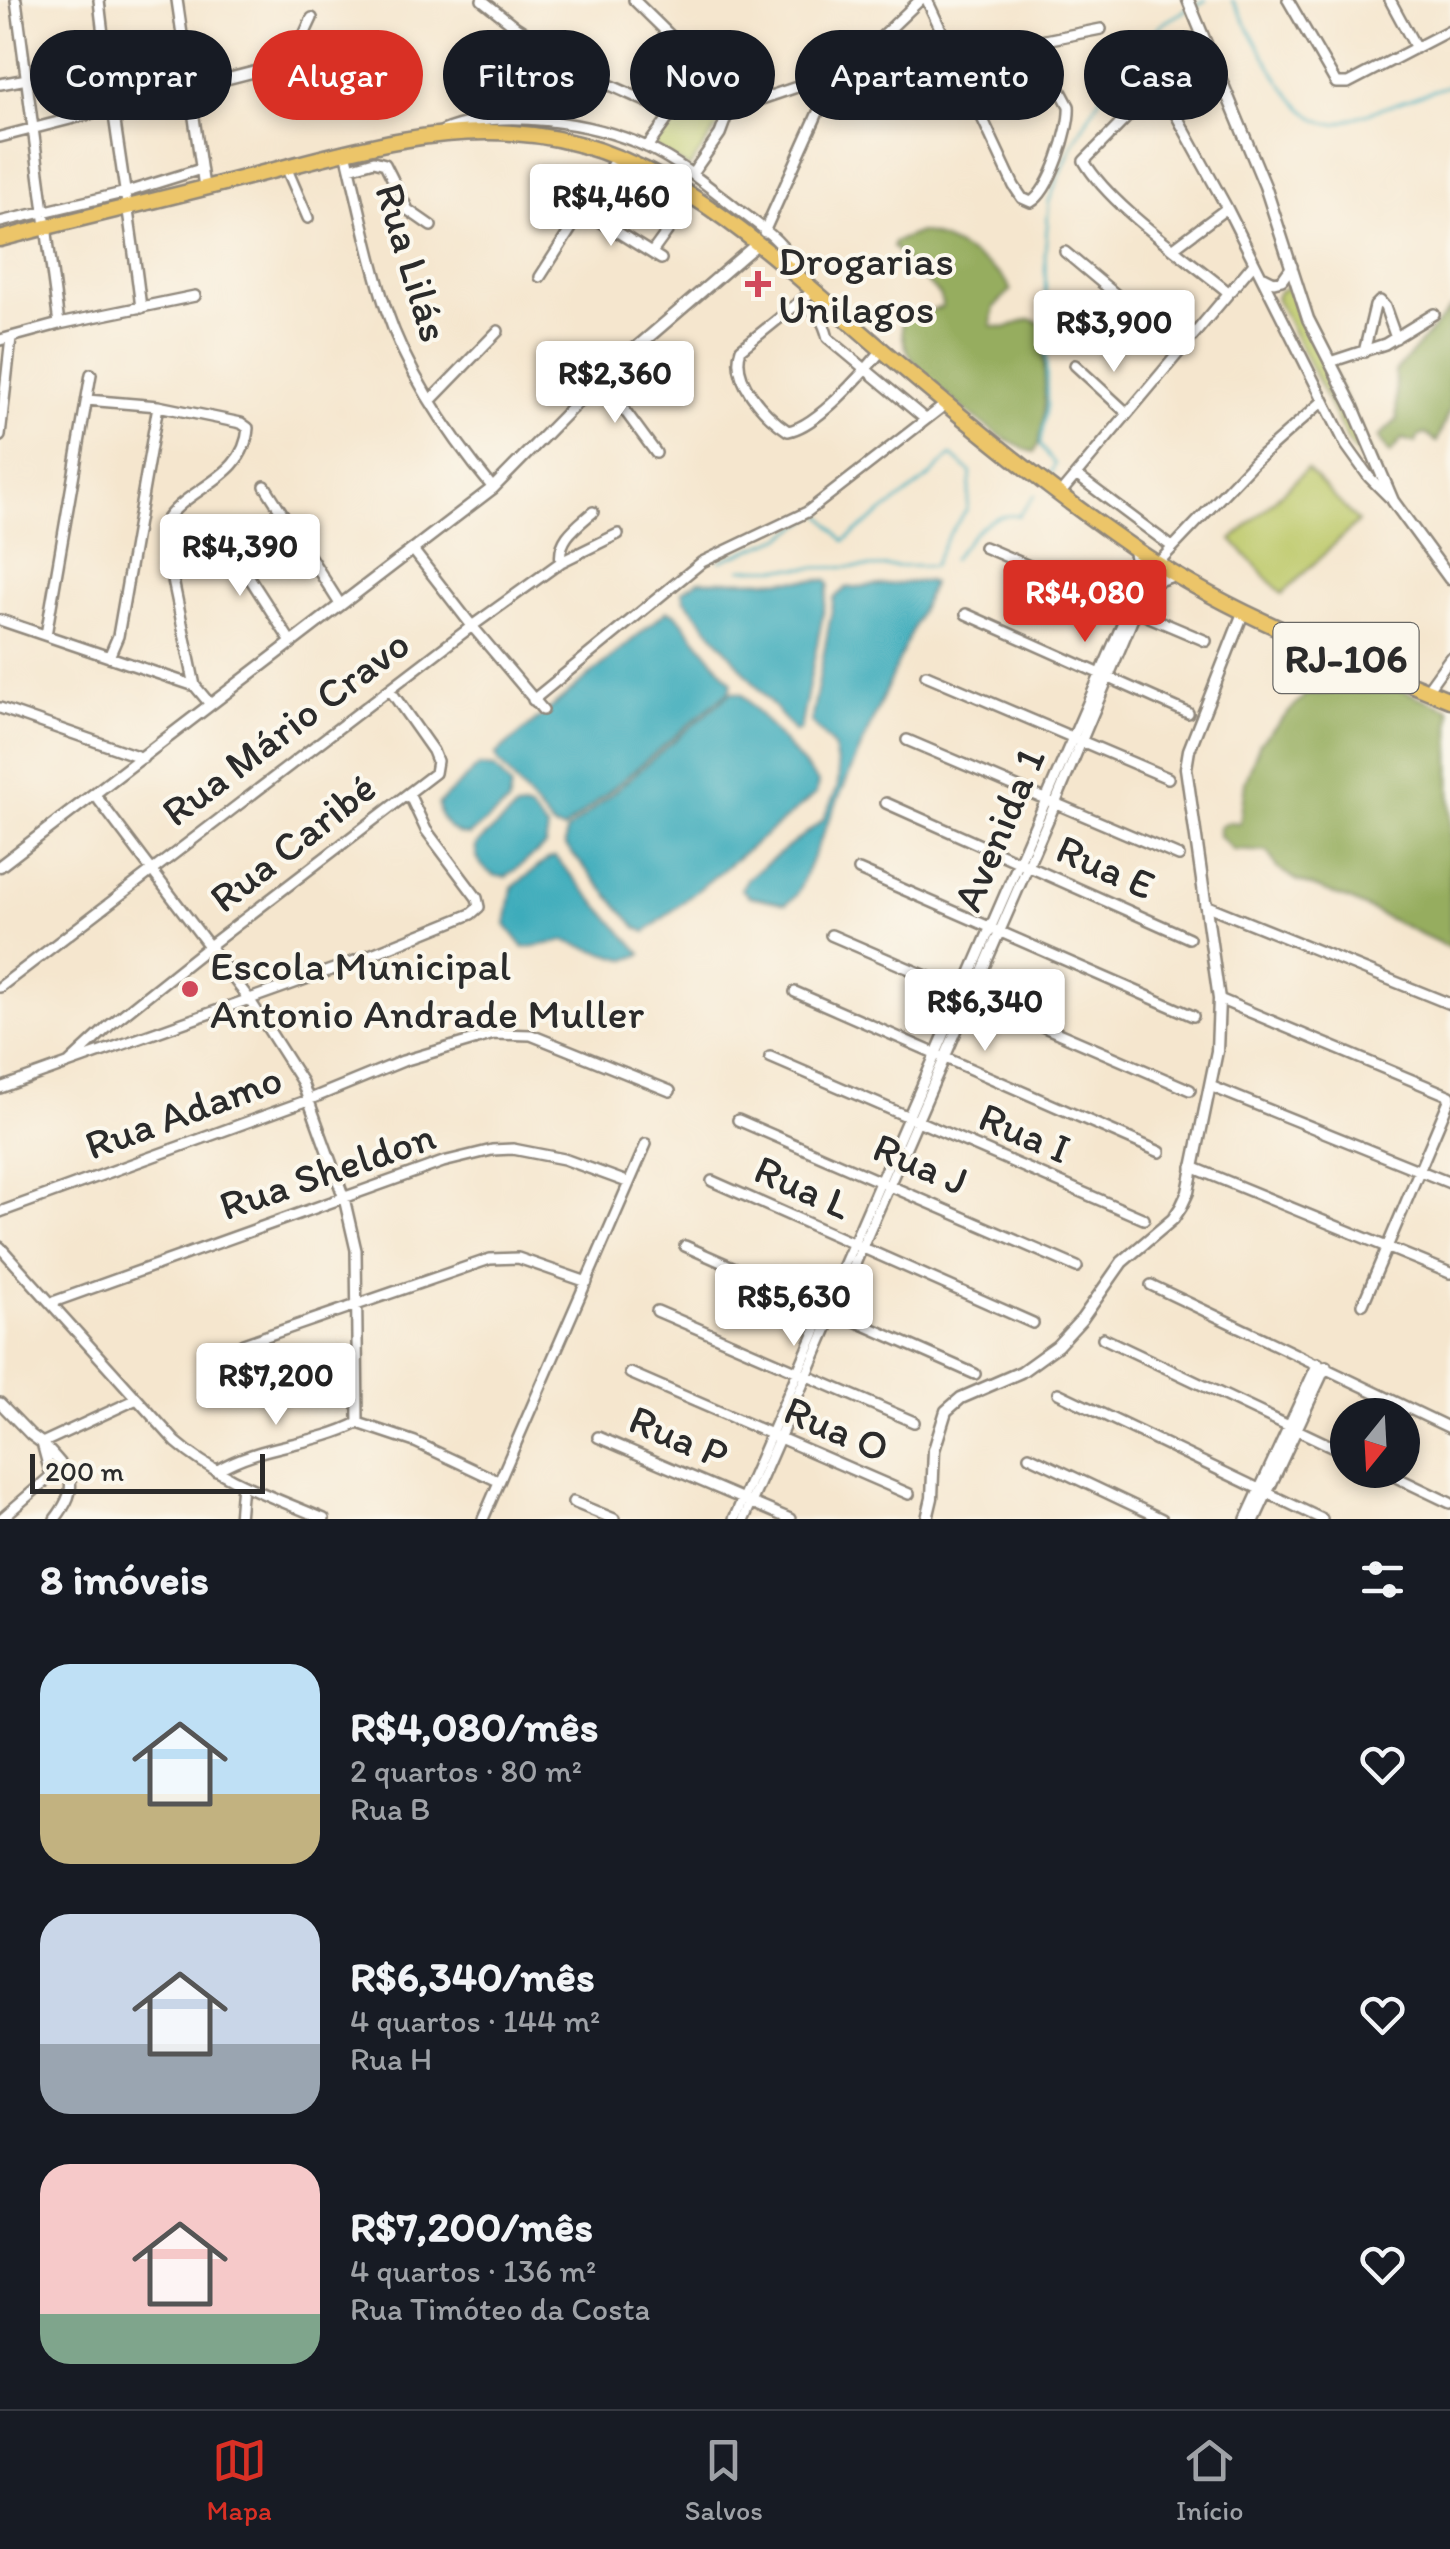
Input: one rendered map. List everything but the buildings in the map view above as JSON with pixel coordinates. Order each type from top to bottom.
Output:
[{"type":"highway","name":"RJ-106","points":[[0,238],[45,220],[128,199],[204,188],[346,152],[435,135],[516,133],[570,142],[618,157],[692,197],[758,243],[806,291],[946,404],[1156,564],[1243,613],[1450,700]]},
{"type":"street","points":[[16,0],[59,324]]},
{"type":"street","points":[[98,0],[102,30]]},
{"type":"street","points":[[177,0],[181,30]]},
{"type":"street","points":[[482,0],[603,82],[630,94]]},
{"type":"street","points":[[634,0],[665,30]]},
{"type":"street","points":[[891,30],[924,0],[940,30]]},
{"type":"street","points":[[1188,0],[1265,186],[1308,319],[1393,501]]},
{"type":"street","points":[[1288,0],[1336,83],[1348,83],[1450,30]]},
{"type":"street","points":[[1390,0],[1416,48]]},
{"type":"street","points":[[232,78],[277,66],[296,50],[312,18]]},
{"type":"street","points":[[1064,36],[1101,29]]},
{"type":"street","points":[[0,84],[26,78]]},
{"type":"street","points":[[1228,292],[1119,203],[1093,178],[1084,161],[1152,96],[1163,98],[1172,107],[1346,445],[1450,579]]},
{"type":"street","points":[[984,120],[1014,186],[1031,202],[1040,195],[1066,138],[1070,118],[1064,97]]},
{"type":"street","points":[[0,137],[68,120]]},
{"type":"street","points":[[113,120],[128,199],[141,308]]},
{"type":"street","points":[[194,120],[204,188]]},
{"type":"street","points":[[647,147],[667,120]]},
{"type":"street","points":[[692,174],[720,134],[725,120]]},
{"type":"street","points":[[0,866],[492,488],[601,378],[758,243],[815,120]]},
{"type":"street","points":[[435,135],[479,122],[559,122],[647,147],[692,174],[766,229],[789,253],[826,325],[828,338],[925,419]]},
{"type":"street","name":"Rua Lilás","points":[[346,152],[387,312],[430,401],[492,488]]},
{"type":"street","points":[[540,278],[618,157]]},
{"type":"street","points":[[350,168],[374,161],[385,164],[408,210],[431,226]]},
{"type":"street","points":[[286,168],[308,218]]},
{"type":"street","points":[[128,199],[201,169]]},
{"type":"street","points":[[653,250],[692,197]]},
{"type":"street","points":[[1174,247],[1227,208]]},
{"type":"street","points":[[582,210],[661,258]]},
{"type":"street","points":[[0,222],[45,220]]},
{"type":"street","points":[[1064,252],[1181,349]]},
{"type":"street","points":[[1050,487],[1076,474],[1254,263]]},
{"type":"street","points":[[1261,276],[1278,282],[1286,278],[1292,266]]},
{"type":"street","points":[[1272,298],[1278,287],[1298,286]]},
{"type":"street","points":[[806,291],[741,350],[737,371],[755,399],[781,426],[788,431],[796,430],[865,371],[882,350]]},
{"type":"street","points":[[0,436],[5,339],[195,296]]},
{"type":"street","points":[[1364,352],[1375,306],[1380,301],[1386,307],[1396,338]]},
{"type":"street","points":[[1330,362],[1396,338],[1434,314]]},
{"type":"street","points":[[430,401],[498,330]]},
{"type":"street","points":[[1075,365],[1127,413]]},
{"type":"street","points":[[46,635],[91,374]]},
{"type":"street","points":[[601,378],[656,453]]},
{"type":"street","points":[[86,400],[158,406],[229,418],[248,428],[242,456],[171,514],[162,528],[195,686],[210,704]]},
{"type":"street","points":[[1156,564],[1254,462],[1323,401]]},
{"type":"street","points":[[533,700],[702,562],[807,512],[946,404]]},
{"type":"street","points":[[109,657],[118,636],[158,406]]},
{"type":"street","points":[[1369,477],[1379,477],[1380,469]]},
{"type":"street","points":[[1076,474],[1171,546]]},
{"type":"street","points":[[265,486],[340,604]]},
{"type":"street","points":[[561,562],[564,539],[593,512]]},
{"type":"street","name":"Rua Mário Cravo","points":[[0,987],[472,626],[561,562],[618,534]]},
{"type":"street","points":[[222,536],[291,642]]},
{"type":"street","points":[[984,547],[1206,642]]},
{"type":"street","name":"Avenida 1","points":[[734,1519],[747,1501],[1132,611],[1142,578],[1132,548]]},
{"type":"street","points":[[413,550],[544,710]]},
{"type":"street","name":"Avenida 1","points":[[1132,611],[1149,584],[1176,575]]},
{"type":"street","points":[[927,1519],[934,1450],[946,1411],[961,1398],[1021,1372],[1057,1346],[1082,1319],[1122,1262],[1172,1218],[1188,1192],[1220,1028],[1186,768],[1189,750],[1243,613]]},
{"type":"street","points":[[966,614],[1188,712]]},
{"type":"street","points":[[0,620],[195,686]]},
{"type":"street","points":[[1427,690],[1450,658]]},
{"type":"street","points":[[926,675],[1168,778]]},
{"type":"street","name":"Rua Caribé","points":[[67,1064],[208,947],[435,773],[437,762],[390,690]]},
{"type":"street","points":[[0,708],[143,758]]},
{"type":"street","points":[[906,740],[1179,856]]},
{"type":"street","points":[[0,1088],[385,950],[471,914],[479,907],[476,896],[426,830],[409,794]]},
{"type":"street","points":[[95,795],[249,999],[296,1070],[344,1198],[356,1250],[358,1424]]},
{"type":"street","name":"Rua E","points":[[886,803],[1189,938]]},
{"type":"street","points":[[859,870],[1193,1016]]},
{"type":"street","points":[[1206,904],[1450,1004]]},
{"type":"street","points":[[832,935],[1190,1090]]},
{"type":"street","points":[[795,992],[1160,1152]]},
{"type":"street","points":[[1218,999],[1450,1097],[1363,1304]]},
{"type":"street","name":"Rua Adamo","points":[[0,1212],[308,1100],[403,1061],[507,1033],[531,1034],[670,1091]]},
{"type":"street","name":"Rua I","points":[[770,1057],[1144,1219]]},
{"type":"street","points":[[1210,1086],[1450,1183]]},
{"type":"street","name":"Rua J","points":[[738,1120],[1078,1267]]},
{"type":"street","points":[[483,1519],[646,1144]]},
{"type":"street","name":"Rua Sheldon","points":[[53,1302],[443,1162],[492,1150],[534,1152],[627,1182]]},
{"type":"street","points":[[1192,1166],[1450,1273]]},
{"type":"street","name":"Rua L","points":[[712,1181],[1033,1324]]},
{"type":"street","points":[[685,1246],[975,1374]]},
{"type":"street","points":[[0,1247],[196,1460],[324,1519]]},
{"type":"street","points":[[242,1344],[490,1259],[518,1258],[587,1282]]},
{"type":"street","points":[[1151,1285],[1450,1428]]},
{"type":"street","points":[[657,1311],[914,1422]]},
{"type":"street","points":[[1104,1338],[1330,1446]]},
{"type":"street","points":[[1246,1519],[1322,1364]]},
{"type":"street","name":"Rua O","points":[[630,1374],[909,1494]]},
{"type":"street","points":[[1058,1393],[1322,1519]]},
{"type":"street","points":[[42,1443],[138,1400]]},
{"type":"street","points":[[0,1403],[62,1465],[73,1487],[56,1519]]},
{"type":"street","points":[[216,1471],[245,1456],[339,1433],[358,1424],[415,1442],[498,1481]]},
{"type":"street","name":"Rua P","points":[[598,1437],[790,1519]]},
{"type":"street","points":[[1,1519],[51,1476],[42,1443]]},
{"type":"street","points":[[1029,1456],[1162,1519]]},
{"type":"street","points":[[238,1519],[242,1484]]},
{"type":"street","points":[[1420,1488],[1450,1502]]},
{"type":"street","points":[[1255,1519],[1263,1491]]},
{"type":"street","name":"Avenida 1","points":[[744,1519],[747,1501]]},
{"type":"street","points":[[574,1502],[614,1519]]},
{"type":"green space","points":[[681,120],[720,120],[689,168],[656,149],[653,143],[670,125]]},
{"type":"green space","points":[[920,232],[971,254],[1006,282],[1011,290],[994,307],[991,326],[1005,328],[1030,319],[1041,323],[1044,408],[1034,452],[1005,439],[969,413],[922,371],[908,351],[902,322],[943,307],[940,296],[893,247],[894,242]]},
{"type":"green space","points":[[1295,289],[1378,471],[1372,474],[1349,443],[1276,298],[1279,291]]},
{"type":"green space","points":[[1450,309],[1450,408],[1437,442],[1425,434],[1416,443],[1402,439],[1390,454],[1378,438],[1397,420],[1395,372]]},
{"type":"green space","points":[[1307,469],[1358,522],[1282,594],[1232,540]]},
{"type":"green space","points":[[1367,677],[1450,709],[1450,948],[1352,901],[1298,881],[1277,868],[1268,852],[1233,850],[1219,836],[1219,827],[1240,823],[1245,782],[1260,743],[1307,693],[1334,691]]},
{"type":"water","points":[[826,580],[829,584],[800,730],[795,732],[685,600],[682,591],[699,581]]},
{"type":"water","points":[[932,583],[930,589],[796,896],[786,904],[749,896],[741,889],[748,878],[823,820],[837,789],[834,747],[811,722],[834,598],[846,588]]},
{"type":"water","points":[[667,611],[676,614],[732,683],[730,690],[563,830],[553,827],[496,754]]},
{"type":"water","points":[[732,692],[742,694],[818,782],[816,794],[646,932],[637,928],[565,845],[566,832]]},
{"type":"water","points":[[479,766],[495,768],[511,787],[508,804],[469,835],[463,834],[443,821],[439,803]]},
{"type":"water","points":[[516,809],[531,810],[548,830],[545,846],[506,877],[494,875],[480,863],[476,845]]},
{"type":"water","points":[[555,857],[642,954],[627,960],[565,941],[524,948],[506,925],[512,888]]},
{"type":"waterway","points":[[1195,6],[1206,0]]},
{"type":"waterway","points":[[1232,0],[1291,96],[1323,122],[1339,123],[1450,85]]},
{"type":"waterway","points":[[1049,477],[1055,464],[1040,445],[1047,406],[1045,255],[1049,201],[1072,146],[1122,58],[1165,22],[1188,9]]},
{"type":"waterway","points":[[720,561],[781,538],[820,513],[844,541],[928,478],[951,455],[971,473],[967,509],[933,566],[741,569]]},
{"type":"waterway","points":[[952,560],[980,528],[997,518],[1018,516],[1035,495]]},
{"type":"place","name":"Drogarias Unilagos","points":[[758,284]]},
{"type":"place","name":"Escola Municipal Antonio Andrade Muller","points":[[190,989]]}]
